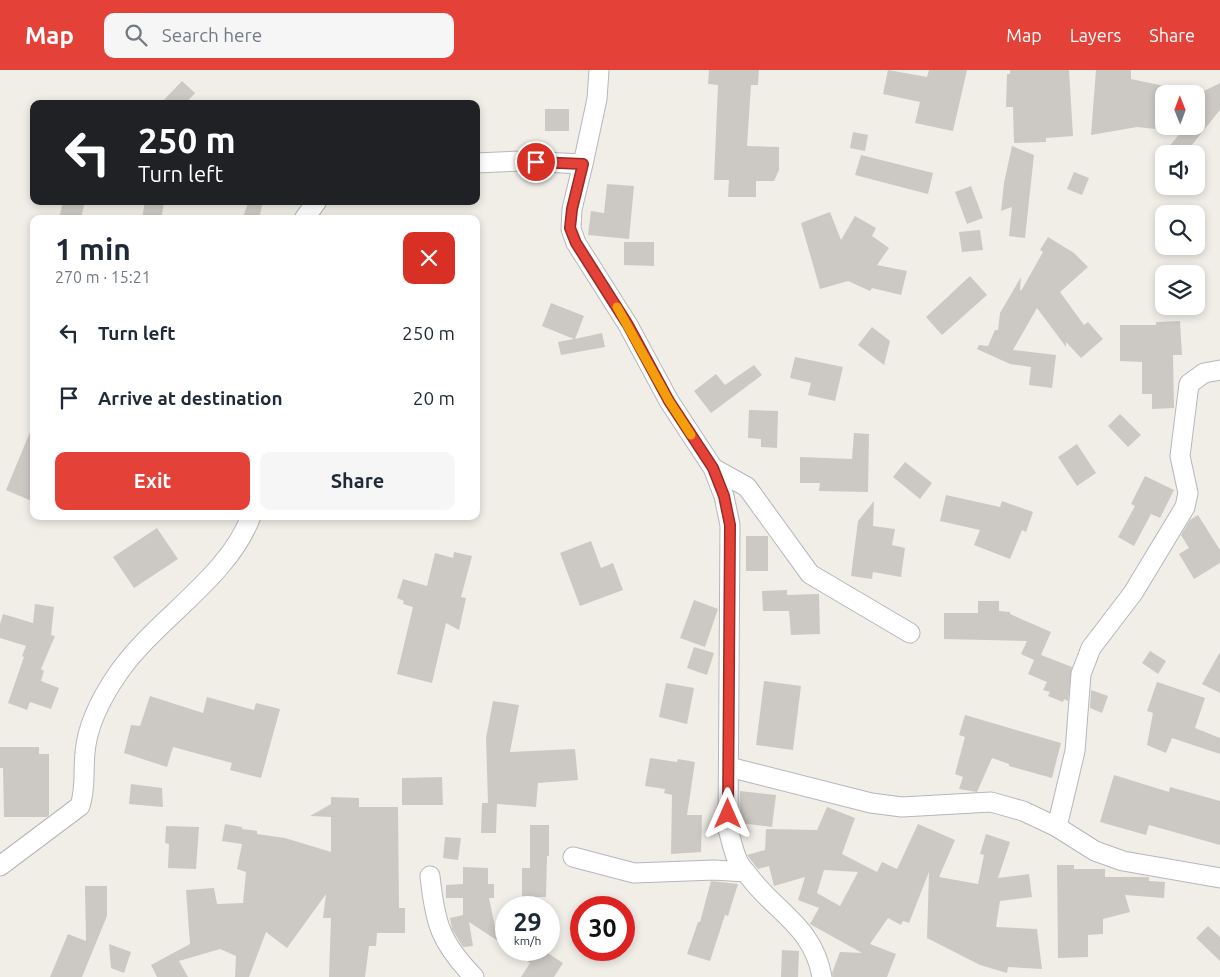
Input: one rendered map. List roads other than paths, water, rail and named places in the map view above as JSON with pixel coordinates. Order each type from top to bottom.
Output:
[{"type":"street","points":[[599,70],[597,99],[572,209],[570,228],[576,243],[628,325],[669,401],[713,468],[724,496],[730,525],[728,830],[737,860],[757,888],[795,923],[811,944],[819,962],[822,977]]},
{"type":"street","points":[[480,163],[521,161],[583,164]]},
{"type":"street","points":[[1057,826],[1075,751],[1081,674],[1091,648],[1133,593],[1185,507],[1188,493],[1180,456],[1189,384],[1204,373],[1220,370]]},
{"type":"street","points":[[713,468],[747,487],[810,574],[910,633]]},
{"type":"street","points":[[0,866],[80,806],[84,794],[85,753],[88,733],[118,673],[144,641],[228,558],[244,534],[249,520]]},
{"type":"street","points":[[729,767],[871,803],[902,807],[992,802],[1022,810],[1057,826],[1095,851],[1123,861],[1220,878]]},
{"type":"street","points":[[573,858],[634,873],[714,870],[746,872]]},
{"type":"street","points":[[430,876],[434,914],[446,944],[474,977]]}]
